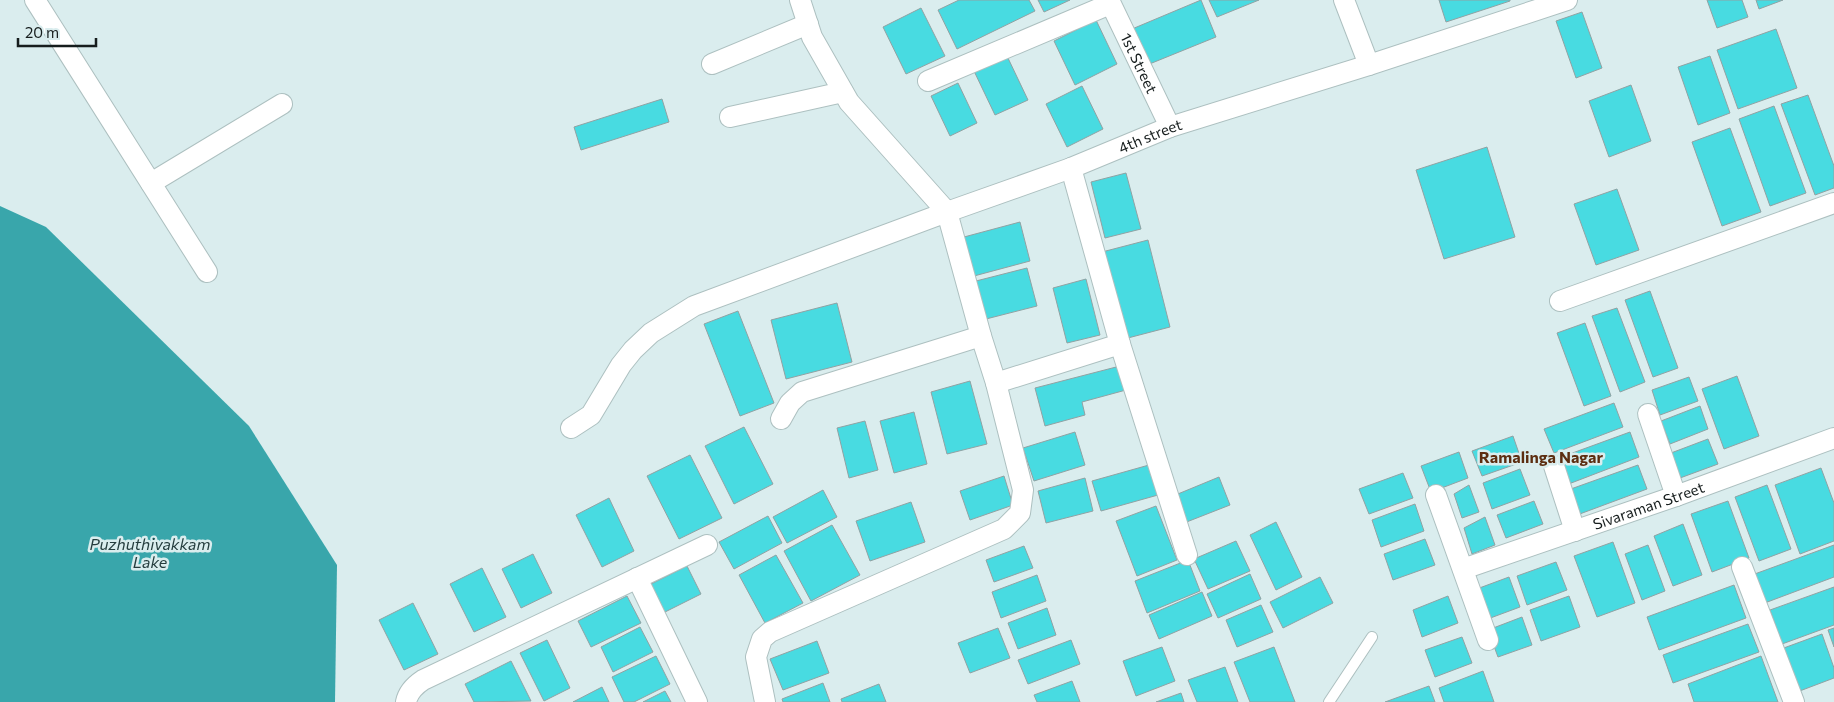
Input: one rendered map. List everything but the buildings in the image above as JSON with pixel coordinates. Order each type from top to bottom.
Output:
[{"type":"street","points":[[35,0],[207,272]]},
{"type":"street","points":[[759,700],[756,657],[762,638],[770,632],[1004,529],[1020,512],[1023,490],[996,383],[980,336],[946,212],[849,102],[810,31],[800,0]]},
{"type":"street","points":[[1344,0],[1369,65]]},
{"type":"street","name":"4th street","points":[[571,428],[591,415],[621,365],[633,350],[651,333],[694,306],[946,212],[1071,168],[1170,127],[1369,65],[1567,0]]},
{"type":"street","points":[[928,81],[1110,2]]},
{"type":"street","name":"1st Street","points":[[1110,2],[1170,127]]},
{"type":"street","points":[[712,64],[810,31]]},
{"type":"street","points":[[730,117],[843,92]]},
{"type":"street","points":[[151,183],[282,104]]},
{"type":"street","points":[[1071,168],[1120,344],[1187,555]]},
{"type":"street","points":[[1560,301],[1834,203]]},
{"type":"street","points":[[781,419],[790,403],[802,392],[980,336]]},
{"type":"street","points":[[996,383],[1120,344]]},
{"type":"street","points":[[1648,414],[1676,496]]},
{"type":"street","name":"Sivaraman Street","points":[[1463,569],[1676,496],[1834,438]]},
{"type":"street","points":[[1554,466],[1575,531]]},
{"type":"street","points":[[1436,495],[1488,640]]},
{"type":"street","points":[[406,702],[408,695],[423,680],[707,545]]},
{"type":"street","points":[[1742,567],[1794,702]]},
{"type":"street","points":[[637,578],[696,702]]},
{"type":"lane","points":[[1329,702],[1372,637]]},
{"type":"water","name":"Puzhuthivakkam Lake","points":[[0,206],[46,227],[249,426],[337,565],[335,702],[0,702]]},
{"type":"district","name":"Ramalinga Nagar","points":[[1541,456]]}]
